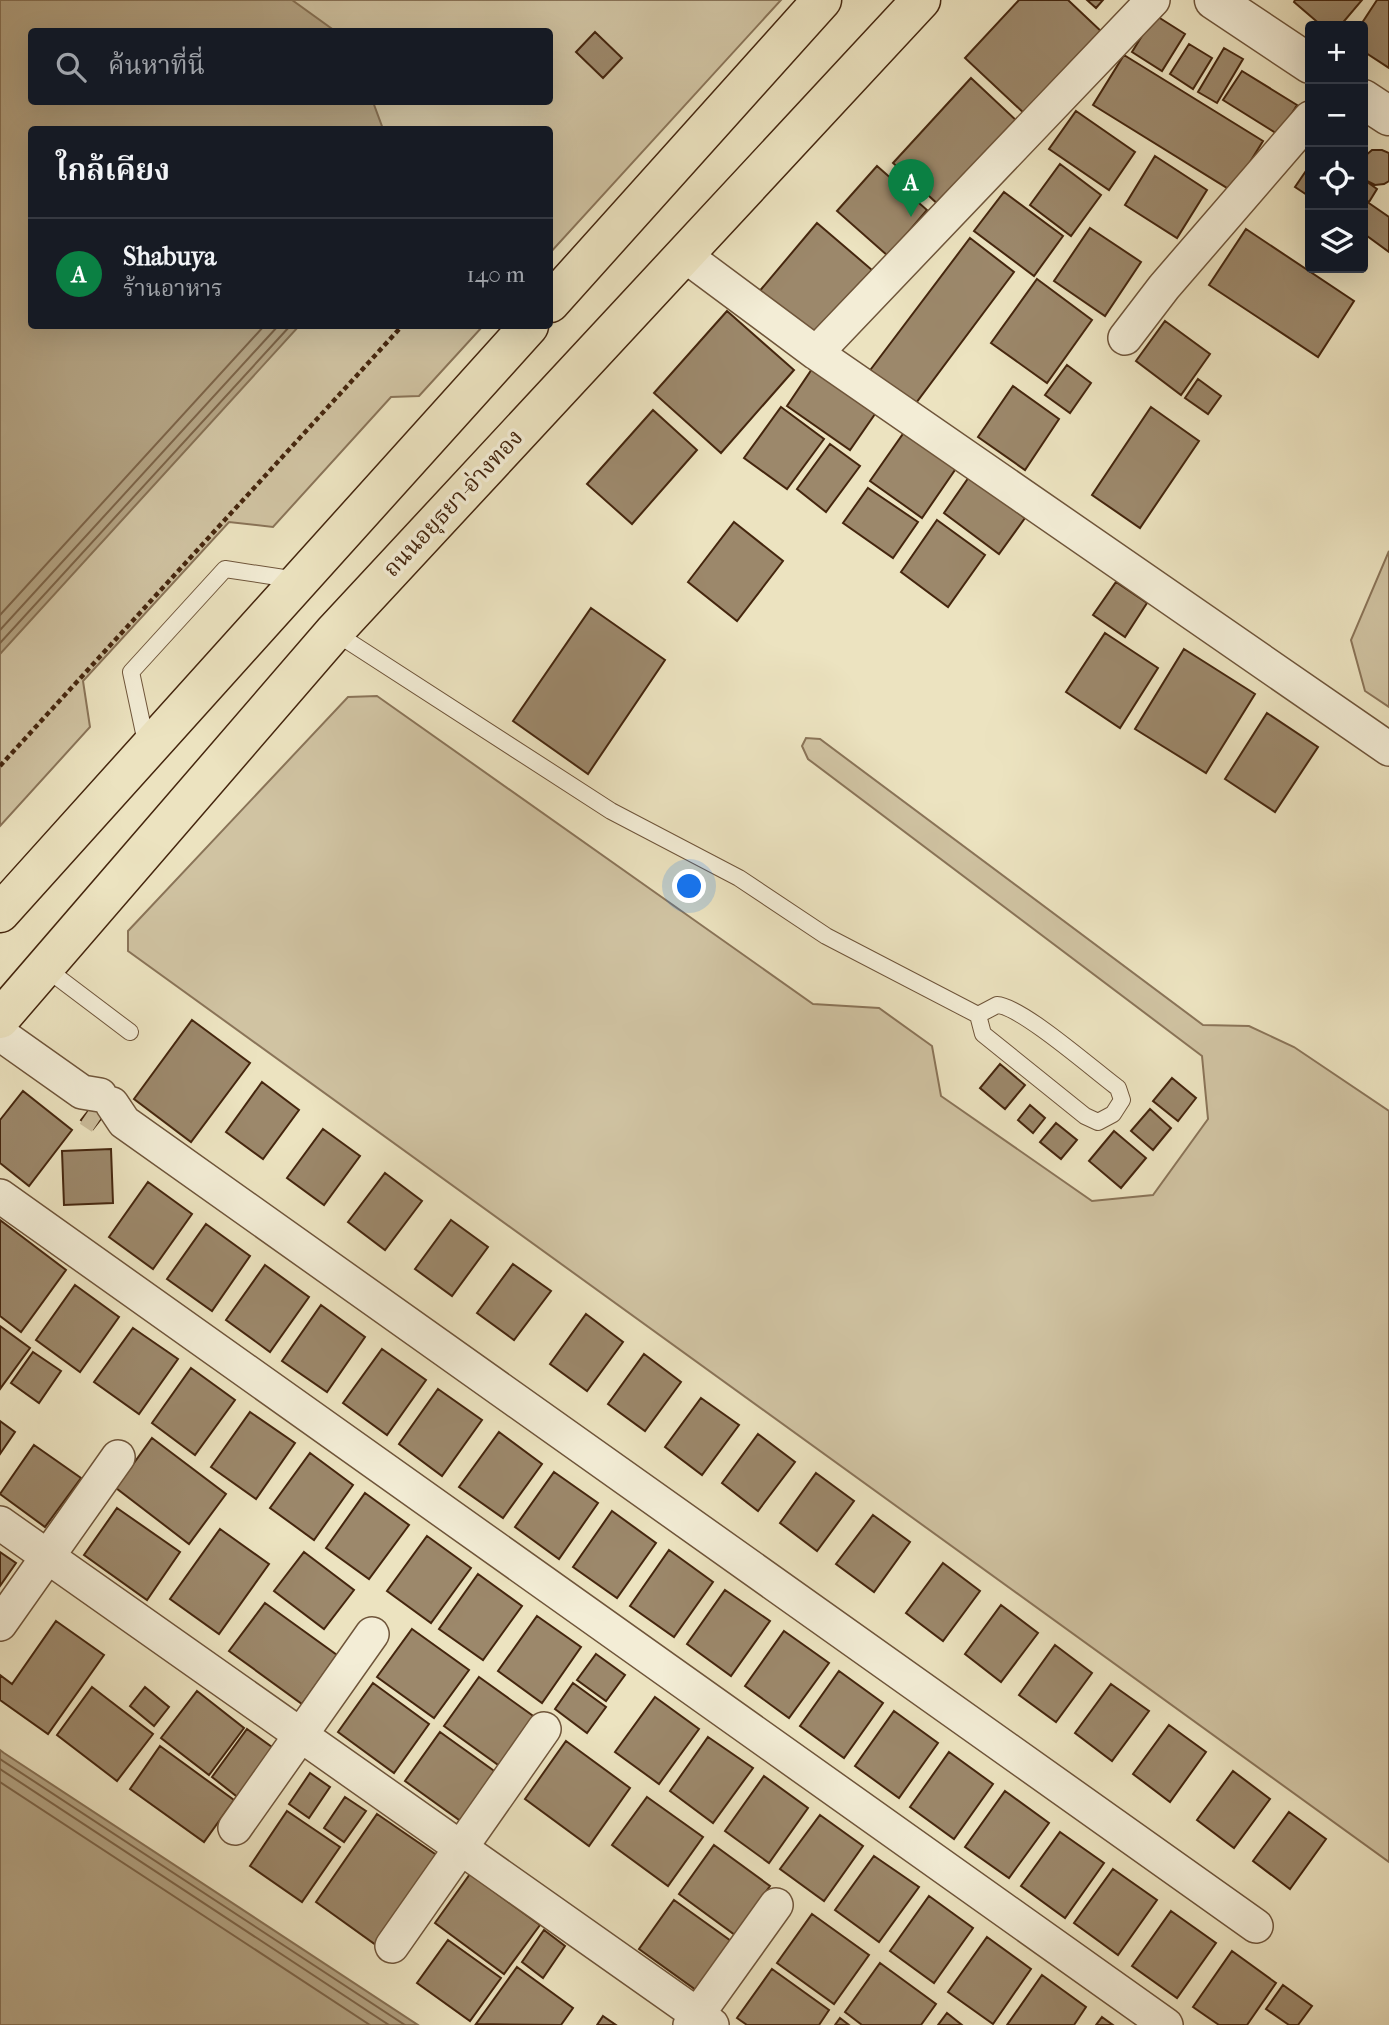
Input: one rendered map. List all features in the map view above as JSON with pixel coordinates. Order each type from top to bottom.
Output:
[{"type":"main road","points":[[553,300],[822,0]]},
{"type":"main road","name":"ถนนอยุธยา-อ่างทอง","points":[[0,1019],[334,632],[920,0]]},
{"type":"main road","points":[[0,913],[526,329]]},
{"type":"street","points":[[816,353],[1153,0]]},
{"type":"street","points":[[1214,0],[1305,61]]},
{"type":"street","points":[[1368,102],[1389,116]]},
{"type":"street","points":[[1125,338],[1164,287],[1305,124]]},
{"type":"street","points":[[683,254],[816,353],[1389,749]]},
{"type":"street","points":[[0,1034],[1256,1926]]},
{"type":"street","points":[[0,1196],[1166,2025]]},
{"type":"street","points":[[0,1624],[118,1457]]},
{"type":"street","points":[[0,1523],[461,1848],[700,2022],[776,1905]]},
{"type":"street","points":[[235,1828],[372,1634]]},
{"type":"street","points":[[392,1946],[544,1729]]},
{"type":"lane","points":[[147,750],[131,673],[139,664],[225,569],[300,580]]},
{"type":"lane","points":[[334,632],[611,811],[739,878],[826,936],[978,1015],[983,1034],[1085,1116],[1098,1122],[1113,1114],[1122,1100],[1118,1088],[1022,1015],[997,1005],[978,1015]]},
{"type":"lane","points":[[44,967],[131,1032]]},
{"type":"path","points":[[0,766],[399,329]]},
{"type":"shaded area","points":[[0,0],[781,0],[553,250],[553,126],[28,126],[28,329],[480,329],[419,396],[391,397],[273,527],[229,522],[83,681],[90,727],[0,826]]},
{"type":"shaded area","points":[[1389,551],[1389,707],[1365,691],[1351,640]]},
{"type":"shaded area","points":[[377,696],[813,1004],[879,1008],[932,1046],[941,1096],[1092,1201],[1153,1195],[1208,1119],[1202,1056],[808,759],[802,746],[806,738],[820,739],[1203,1025],[1249,1026],[1294,1047],[1389,1111],[1389,1862],[128,951],[128,931],[348,697]]},
{"type":"water","points":[[0,0],[292,0],[331,28],[28,28],[28,105],[374,105],[382,126],[28,126],[28,329],[296,329],[0,654]]},
{"type":"water","points":[[0,1750],[4,1753],[418,2025],[0,2025]]},
{"type":"building","points":[[1019,0],[1068,0],[1104,34],[1027,116],[965,58]]},
{"type":"building","points":[[1087,0],[1103,0],[1096,8]]},
{"type":"building","points":[[1362,0],[1344,21],[1316,21],[1294,2]]},
{"type":"building","points":[[1377,0],[1389,0],[1389,68],[1368,54],[1368,21],[1363,21]]},
{"type":"building","points":[[1155,15],[1185,34],[1162,71],[1132,52]]},
{"type":"building","points":[[595,32],[622,58],[603,78],[576,52]]},
{"type":"building","points":[[1189,44],[1212,58],[1193,89],[1170,74]]},
{"type":"building","points":[[1224,48],[1243,59],[1217,103],[1198,92]]},
{"type":"building","points":[[1124,55],[1263,141],[1232,191],[1093,105]]},
{"type":"building","points":[[1242,71],[1297,105],[1279,135],[1223,100]]},
{"type":"building","points":[[971,78],[1018,122],[941,207],[893,163]]},
{"type":"building","points":[[1076,111],[1135,152],[1109,190],[1049,149]]},
{"type":"building","points":[[1372,150],[1389,153],[1389,181],[1375,185],[1368,182],[1368,153]]},
{"type":"building","points":[[1155,156],[1207,190],[1177,238],[1125,205]]},
{"type":"building","points":[[1060,164],[1101,195],[1071,236],[1030,205]]},
{"type":"building","points":[[877,166],[927,210],[888,256],[837,211]]},
{"type":"building","points":[[1305,172],[1305,194],[1295,187]]},
{"type":"building","points":[[1368,183],[1377,189],[1368,201]]},
{"type":"building","points":[[1004,192],[1063,236],[1034,276],[974,231]]},
{"type":"building","points":[[1368,202],[1389,217],[1389,252],[1368,237]]},
{"type":"building","points":[[817,223],[872,270],[813,339],[758,293]]},
{"type":"building","points":[[1090,228],[1141,262],[1105,316],[1054,281]]},
{"type":"building","points":[[1246,229],[1305,268],[1305,273],[1312,273],[1354,301],[1318,357],[1209,285]]},
{"type":"building","points":[[970,238],[1014,272],[913,407],[868,373]]},
{"type":"building","points":[[1037,279],[1092,320],[1047,383],[991,343]]},
{"type":"building","points":[[727,311],[794,370],[721,453],[654,393]]},
{"type":"building","points":[[1165,321],[1210,354],[1181,395],[1136,361]]},
{"type":"building","points":[[1067,365],[1091,383],[1070,413],[1045,395]]},
{"type":"building","points":[[812,369],[875,414],[850,450],[787,406]]},
{"type":"building","points":[[1198,379],[1221,396],[1208,414],[1185,398]]},
{"type":"building","points":[[1013,386],[1059,419],[1025,470],[978,437]]},
{"type":"building","points":[[781,407],[824,439],[787,489],[744,458]]},
{"type":"building","points":[[1151,407],[1199,441],[1140,528],[1092,495]]},
{"type":"building","points":[[653,410],[697,450],[632,524],[587,484]]},
{"type":"building","points":[[905,431],[957,467],[922,518],[870,481]]},
{"type":"building","points":[[830,444],[860,466],[826,512],[797,489]]},
{"type":"building","points":[[969,477],[1025,518],[999,554],[944,513]]},
{"type":"building","points":[[868,488],[918,522],[893,558],[843,523]]},
{"type":"building","points":[[937,520],[985,555],[948,607],[901,572]]},
{"type":"building","points":[[734,522],[783,561],[737,621],[688,582]]},
{"type":"building","points":[[1116,582],[1147,603],[1125,637],[1093,615]]},
{"type":"building","points":[[591,608],[665,660],[588,774],[513,721]]},
{"type":"building","points":[[1105,633],[1158,668],[1120,728],[1066,692]]},
{"type":"building","points":[[1184,649],[1255,694],[1206,773],[1135,729]]},
{"type":"building","points":[[1267,713],[1318,747],[1275,812],[1225,779]]},
{"type":"building","points":[[192,1020],[250,1063],[191,1142],[134,1099]]},
{"type":"building","points":[[1000,1064],[1025,1085],[1005,1109],[980,1088]]},
{"type":"building","points":[[1172,1078],[1196,1098],[1178,1121],[1153,1101]]},
{"type":"building","points":[[262,1082],[299,1110],[263,1159],[226,1132]]},
{"type":"building","points":[[107,1087],[119,1096],[93,1129],[81,1120]]},
{"type":"building","points":[[23,1091],[72,1130],[29,1186],[0,1163],[0,1120]]},
{"type":"building","points":[[1030,1105],[1045,1118],[1033,1133],[1018,1120]]},
{"type":"building","points":[[1150,1109],[1171,1128],[1153,1150],[1131,1131]]},
{"type":"building","points":[[1056,1123],[1077,1140],[1061,1159],[1040,1142]]},
{"type":"building","points":[[323,1129],[360,1156],[324,1205],[287,1178]]},
{"type":"building","points":[[1114,1131],[1146,1158],[1121,1188],[1089,1161]]},
{"type":"building","points":[[111,1149],[113,1203],[64,1205],[62,1151]]},
{"type":"building","points":[[385,1173],[422,1201],[385,1250],[348,1222]]},
{"type":"building","points":[[148,1182],[192,1214],[153,1269],[109,1237]]},
{"type":"building","points":[[0,1220],[66,1270],[21,1332],[0,1316]]},
{"type":"building","points":[[451,1220],[488,1247],[452,1296],[415,1269]]},
{"type":"building","points":[[206,1224],[250,1256],[212,1311],[167,1279]]},
{"type":"building","points":[[513,1264],[551,1291],[514,1340],[477,1313]]},
{"type":"building","points":[[265,1265],[309,1297],[270,1352],[226,1320]]},
{"type":"building","points":[[75,1285],[119,1317],[80,1372],[36,1340]]},
{"type":"building","points":[[321,1305],[365,1337],[327,1392],[282,1361]]},
{"type":"building","points":[[586,1314],[623,1342],[587,1391],[550,1364]]},
{"type":"building","points":[[0,1326],[30,1348],[0,1389]]},
{"type":"building","points":[[133,1328],[178,1359],[139,1414],[94,1382]]},
{"type":"building","points":[[382,1349],[426,1380],[387,1435],[343,1403]]},
{"type":"building","points":[[33,1352],[61,1371],[39,1403],[11,1383]]},
{"type":"building","points":[[644,1354],[681,1382],[645,1431],[608,1404]]},
{"type":"building","points":[[191,1368],[235,1400],[195,1455],[152,1423]]},
{"type":"building","points":[[438,1389],[482,1420],[442,1476],[399,1444]]},
{"type":"building","points":[[701,1398],[739,1425],[702,1475],[665,1447]]},
{"type":"building","points":[[250,1412],[295,1443],[256,1499],[211,1467]]},
{"type":"building","points":[[0,1421],[15,1432],[0,1454]]},
{"type":"building","points":[[499,1432],[542,1464],[503,1518],[459,1487]]},
{"type":"building","points":[[758,1434],[795,1462],[758,1511],[722,1483]]},
{"type":"building","points":[[152,1438],[226,1494],[189,1544],[116,1488]]},
{"type":"building","points":[[34,1445],[81,1478],[45,1527],[0,1494]]},
{"type":"building","points":[[310,1453],[353,1485],[314,1540],[270,1508]]},
{"type":"building","points":[[554,1472],[598,1503],[559,1559],[515,1527]]},
{"type":"building","points":[[816,1473],[854,1501],[817,1551],[780,1523]]},
{"type":"building","points":[[365,1493],[409,1525],[369,1579],[326,1548]]},
{"type":"building","points":[[117,1508],[180,1552],[147,1600],[84,1555]]},
{"type":"building","points":[[612,1511],[656,1543],[617,1598],[573,1567]]},
{"type":"building","points":[[873,1515],[910,1542],[874,1592],[836,1564]]},
{"type":"building","points":[[220,1529],[269,1564],[219,1634],[170,1599]]},
{"type":"building","points":[[427,1536],[471,1568],[431,1623],[387,1591]]},
{"type":"building","points":[[669,1550],[713,1582],[674,1637],[630,1606]]},
{"type":"building","points":[[0,1552],[16,1563],[0,1586]]},
{"type":"building","points":[[304,1552],[354,1590],[324,1629],[274,1591]]},
{"type":"building","points":[[943,1563],[980,1591],[943,1641],[906,1613]]},
{"type":"building","points":[[478,1574],[522,1606],[483,1660],[439,1629]]},
{"type":"building","points":[[725,1590],[770,1621],[731,1676],[687,1644]]},
{"type":"building","points":[[265,1603],[337,1655],[302,1704],[229,1651]]},
{"type":"building","points":[[1001,1605],[1038,1633],[1001,1682],[965,1654]]},
{"type":"building","points":[[537,1616],[581,1647],[542,1703],[498,1671]]},
{"type":"building","points":[[56,1621],[104,1655],[48,1734],[0,1700],[0,1675],[12,1684]]},
{"type":"building","points":[[412,1629],[469,1670],[434,1718],[377,1677]]},
{"type":"building","points":[[784,1631],[829,1663],[789,1718],[745,1686]]},
{"type":"building","points":[[1055,1645],[1092,1673],[1056,1722],[1019,1695]]},
{"type":"building","points":[[596,1654],[625,1675],[606,1701],[577,1680]]},
{"type":"building","points":[[839,1671],[883,1703],[844,1758],[800,1726]]},
{"type":"building","points":[[479,1677],[536,1718],[501,1767],[444,1726]]},
{"type":"building","points":[[373,1683],[429,1724],[394,1773],[338,1732]]},
{"type":"building","points":[[573,1683],[606,1707],[587,1733],[555,1709]]},
{"type":"building","points":[[1111,1684],[1149,1711],[1112,1761],[1075,1733]]},
{"type":"building","points":[[92,1687],[153,1734],[117,1781],[57,1735]]},
{"type":"building","points":[[145,1687],[169,1707],[154,1726],[130,1706]]},
{"type":"building","points":[[197,1691],[244,1728],[209,1775],[161,1738]]},
{"type":"building","points":[[655,1697],[699,1729],[659,1784],[615,1752]]},
{"type":"building","points":[[894,1711],[938,1743],[899,1798],[855,1766]]},
{"type":"building","points":[[1169,1725],[1206,1752],[1170,1802],[1133,1774]]},
{"type":"building","points":[[247,1729],[276,1750],[240,1799],[212,1777]]},
{"type":"building","points":[[440,1732],[497,1773],[462,1822],[405,1781]]},
{"type":"building","points":[[708,1737],[753,1768],[713,1823],[670,1791]]},
{"type":"building","points":[[566,1741],[630,1788],[589,1846],[525,1799]]},
{"type":"building","points":[[160,1746],[234,1800],[204,1842],[130,1789]]},
{"type":"building","points":[[949,1752],[993,1784],[954,1839],[910,1807]]},
{"type":"building","points":[[1233,1771],[1270,1799],[1234,1848],[1197,1820]]},
{"type":"building","points":[[310,1773],[330,1787],[309,1818],[289,1804]]},
{"type":"building","points":[[764,1776],[808,1808],[769,1863],[725,1831]]},
{"type":"building","points":[[1005,1791],[1049,1823],[1009,1878],[965,1847]]},
{"type":"building","points":[[345,1797],[366,1811],[344,1842],[324,1828]]},
{"type":"building","points":[[647,1797],[703,1837],[668,1886],[612,1845]]},
{"type":"building","points":[[287,1811],[340,1847],[302,1902],[250,1866]]},
{"type":"building","points":[[1289,1812],[1326,1839],[1290,1889],[1253,1861]]},
{"type":"building","points":[[377,1814],[438,1856],[376,1945],[316,1902]]},
{"type":"building","points":[[820,1815],[863,1846],[824,1901],[780,1869]]},
{"type":"building","points":[[1060,1832],[1104,1863],[1065,1918],[1021,1886]]},
{"type":"building","points":[[714,1845],[770,1886],[735,1935],[679,1894]]},
{"type":"building","points":[[874,1856],[919,1887],[879,1942],[835,1910]]},
{"type":"building","points":[[1113,1869],[1157,1900],[1118,1955],[1074,1923]]},
{"type":"building","points":[[470,1874],[540,1925],[504,1974],[435,1923]]},
{"type":"building","points":[[929,1896],[973,1928],[934,1983],[890,1951]]},
{"type":"building","points":[[674,1900],[731,1941],[696,1990],[639,1949]]},
{"type":"building","points":[[1171,1911],[1216,1943],[1177,1998],[1132,1966]]},
{"type":"building","points":[[812,1914],[869,1955],[834,2004],[777,1963]]},
{"type":"building","points":[[544,1930],[565,1946],[543,1978],[522,1962]]},
{"type":"building","points":[[987,1937],[1031,1969],[993,2024],[948,1992]]},
{"type":"building","points":[[448,1940],[501,1978],[470,2021],[417,1983]]},
{"type":"building","points":[[1232,1951],[1276,1983],[1247,2025],[1219,2025],[1193,2007]]},
{"type":"building","points":[[880,1963],[936,2004],[921,2025],[862,2025],[845,2012]]},
{"type":"building","points":[[517,1967],[573,2008],[561,2025],[476,2024]]},
{"type":"building","points":[[772,1969],[829,2010],[819,2025],[747,2025],[737,2018]]},
{"type":"building","points":[[1042,1975],[1086,2007],[1074,2025],[1007,2025]]},
{"type":"building","points":[[1283,1985],[1312,2006],[1298,2025],[1289,2025],[1266,2009]]},
{"type":"building","points":[[947,2013],[962,2025],[938,2025]]},
{"type":"building","points":[[603,2016],[616,2025],[597,2025]]},
{"type":"building","points":[[1102,2017],[1113,2025],[1096,2025]]},
{"type":"building","points":[[840,2018],[849,2025],[835,2025]]},
{"type":"tunnel","points":[[89,1110],[101,1118]]},
{"type":"place","name":"Shabuya","points":[[911,217]]}]
